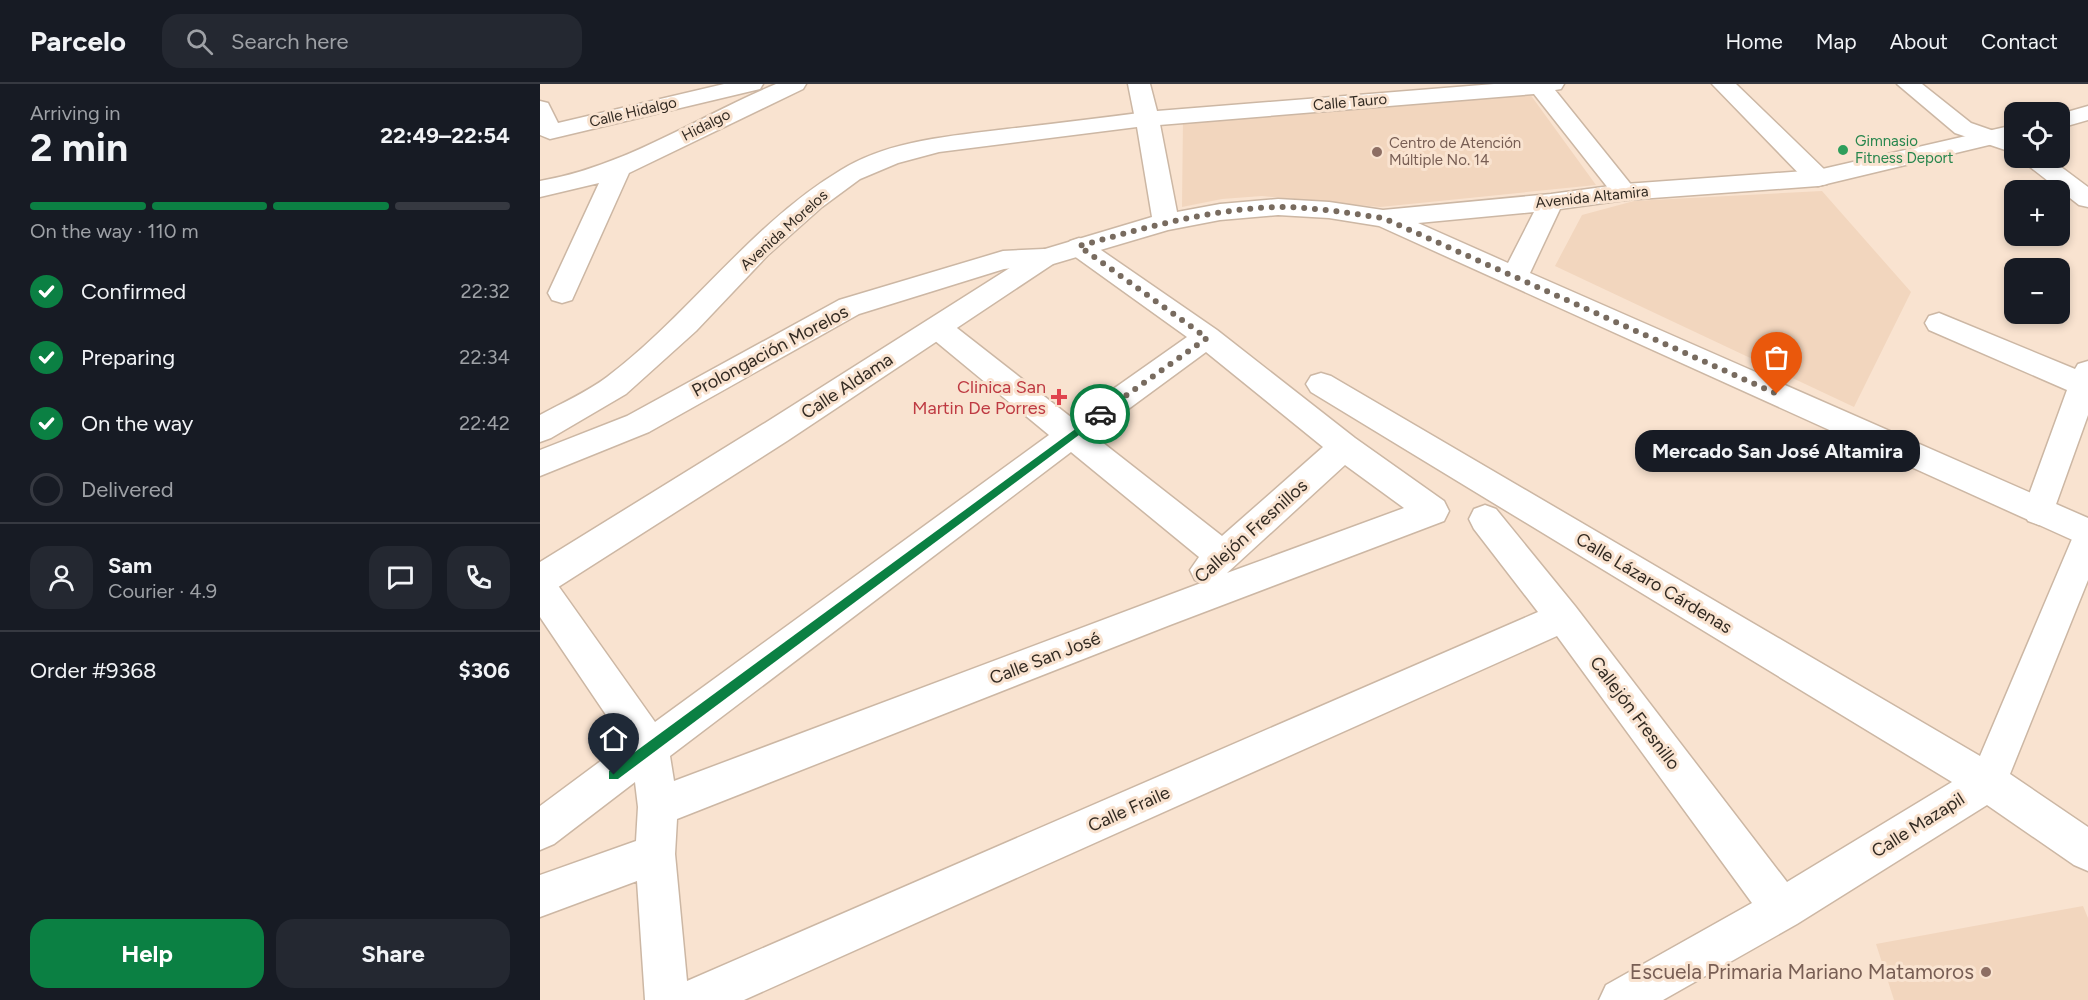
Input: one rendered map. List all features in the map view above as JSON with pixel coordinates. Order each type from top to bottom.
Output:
[{"type":"street","name":"Calle Hidalgo","points":[[542,97],[550,132],[752,84]]},
{"type":"street","name":"Hidalgo","points":[[618,170],[760,98],[795,84]]},
{"type":"street","points":[[1139,84],[1167,222]]},
{"type":"street","points":[[1723,84],[1818,178]]},
{"type":"street","points":[[1908,84],[1963,128],[2004,137]]},
{"type":"street","points":[[1542,85],[1624,192]]},
{"type":"street","name":"Calle Tauro","points":[[1147,119],[1542,85]]},
{"type":"street","points":[[2070,118],[2088,113]]},
{"type":"street","name":"Avenida Morelos","points":[[540,430],[616,386],[686,324],[759,249],[813,201],[851,174],[890,157],[939,145],[1147,119]]},
{"type":"street","name":"Avenida Altamira","points":[[1167,222],[1220,212],[1278,207],[1329,210],[1383,218],[1551,202],[1624,192],[1818,178],[2004,139]]},
{"type":"street","points":[[2048,168],[2088,198]]},
{"type":"street","points":[[540,189],[618,170]]},
{"type":"street","points":[[562,293],[618,170]]},
{"type":"street","points":[[1515,277],[1551,202]]},
{"type":"street","points":[[1383,218],[2088,533]]},
{"type":"street","name":"Calle Aldama","points":[[540,580],[938,328],[1044,258],[1167,222]]},
{"type":"street","points":[[1079,246],[1207,338],[1344,447]]},
{"type":"street","name":"Prolongación Morelos","points":[[540,463],[638,424],[849,307],[1003,260],[1044,258]]},
{"type":"street","points":[[1939,323],[2085,378],[2039,512]]},
{"type":"street","points":[[938,328],[1222,556]]},
{"type":"street","points":[[540,830],[1070,436],[1207,338]]},
{"type":"street","name":"Calle Lázaro Cárdenas","points":[[1321,384],[1988,782],[2088,851]]},
{"type":"street","name":"Calle San José","points":[[658,807],[1158,614],[1433,512],[1344,447]]},
{"type":"street","name":"Callejón Fresnillos","points":[[1158,614],[1344,447]]},
{"type":"street","name":"Callejón Fresnillo","points":[[1485,519],[1563,618],[1782,909]]},
{"type":"street","points":[[1988,782],[2088,539]]},
{"type":"street","points":[[540,588],[650,747],[658,807],[655,854],[667,1000]]},
{"type":"street","name":"Calle Fraile","points":[[694,1000],[1563,618]]},
{"type":"street","name":"Calle Mazapil","points":[[1621,1000],[1782,909],[1988,782]]},
{"type":"street","points":[[540,896],[655,854]]},
{"type":"shaded area","name":"Centro de Atención Múltiple No. 14","points":[[1527,90],[1596,185],[1380,207],[1262,196],[1222,199],[1182,207],[1183,119]]},
{"type":"shaded area","points":[[1822,191],[1911,292],[1854,407],[1555,266],[1582,215],[1634,201]]},
{"type":"shaded area","name":"Escuela Primaria Mariano Matamoros","points":[[2083,906],[2088,918],[2088,1000],[1894,1000],[1876,944]]},
{"type":"way so far","points":[[1100,414],[1207,338],[1079,246],[1167,222],[1220,212],[1278,207],[1329,210],[1383,218],[1777,394]]},
{"type":"place","name":"Gimnasio Fitness Deport","points":[[1843,150]]},
{"type":"place","name":"Centro de Atención Múltiple No. 14","points":[[1377,152]]},
{"type":"place","name":"Mercado San José Altamira","points":[[1777,394]]},
{"type":"place","name":"Clinica San Martin De Porres","points":[[1059,397]]},
{"type":"place","name":"Escuela Primaria Mariano Matamoros","points":[[1986,972]]},
{"type":"route","points":[[614,775],[1100,414]]}]
